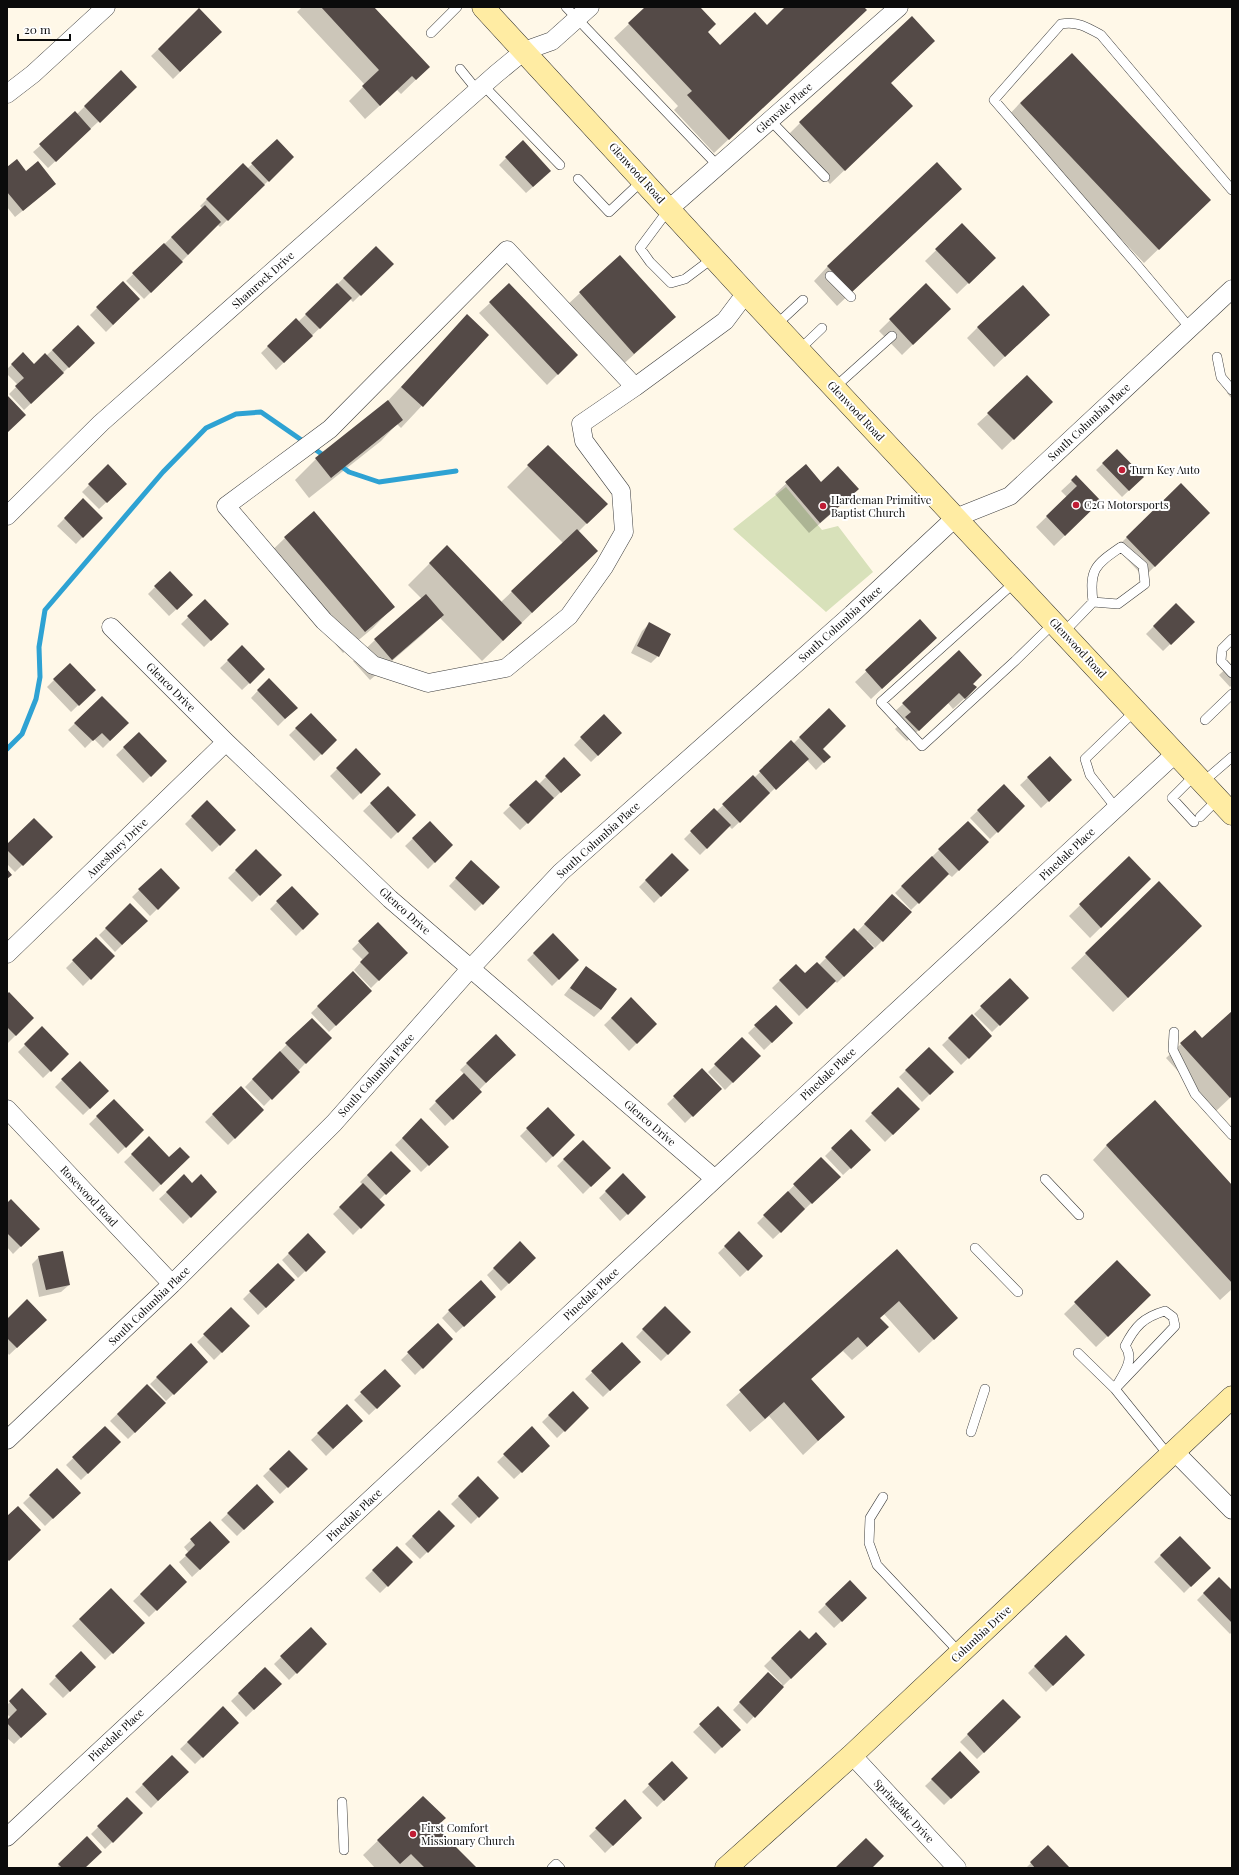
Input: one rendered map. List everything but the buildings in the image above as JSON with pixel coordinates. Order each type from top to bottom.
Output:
[{"type":"main road","name":"Glenwood Road","points":[[483,7],[776,326],[1225,806]]},
{"type":"main road","name":"Columbia Drive","points":[[726,1868],[852,1754],[1227,1404]]},
{"type":"street","points":[[7,94],[34,74],[106,7]]},
{"type":"street","name":"Glenvale Place","points":[[669,209],[899,7]]},
{"type":"street","points":[[524,51],[552,42],[578,11]]},
{"type":"street","name":"Shamrock Drive","points":[[7,516],[101,423],[480,87],[524,51]]},
{"type":"street","points":[[635,387],[507,250],[330,429],[226,506],[324,621],[373,665],[428,683],[506,668],[569,616],[604,567],[624,532],[621,491],[584,441],[581,424],[635,387],[725,322],[746,293]]},
{"type":"street","name":"South Columbia Place","points":[[7,1440],[172,1284],[334,1123],[470,969],[561,872],[846,619],[955,518],[1010,496],[1232,289]]},
{"type":"street","name":"Glenco Drive","points":[[111,627],[226,742],[390,899],[715,1179]]},
{"type":"street","name":"Amesbury Drive","points":[[7,954],[226,742]]},
{"type":"street","name":"Pinedale Place","points":[[7,1837],[1176,752]]},
{"type":"street","name":"Rosewood Road","points":[[7,1109],[172,1284]]},
{"type":"street","points":[[1172,1454],[1232,1510]]},
{"type":"street","name":"Springlake Drive","points":[[852,1754],[957,1868]]},
{"type":"lane","points":[[431,33],[457,7]]},
{"type":"lane","points":[[578,11],[718,166]]},
{"type":"lane","points":[[1190,328],[994,100],[1061,24],[1071,22],[1084,25],[1101,35],[1232,190]]},
{"type":"lane","points":[[460,69],[560,165]]},
{"type":"lane","points":[[770,120],[825,176]]},
{"type":"lane","points":[[578,179],[609,212],[643,180]]},
{"type":"lane","points":[[669,209],[647,236],[640,248],[650,262],[671,283],[685,279],[713,257]]},
{"type":"lane","points":[[830,276],[851,297]]},
{"type":"lane","points":[[776,326],[803,300]]},
{"type":"lane","points":[[799,350],[822,328]]},
{"type":"lane","points":[[834,388],[892,336]]},
{"type":"lane","points":[[1217,357],[1221,378],[1232,390]]},
{"type":"lane","points":[[1016,582],[881,702],[922,746],[1015,661],[1093,602],[1118,604],[1145,584],[1143,566],[1121,547],[1106,558],[1094,570],[1090,583],[1093,602]]},
{"type":"lane","points":[[1232,639],[1222,649],[1221,661],[1232,673]]},
{"type":"lane","points":[[1206,720],[1232,694]]},
{"type":"lane","points":[[1116,808],[1090,776],[1085,759],[1136,710]]},
{"type":"lane","points":[[1225,806],[1197,820],[1172,798],[1232,757]]},
{"type":"lane","points":[[1174,1032],[1173,1050],[1195,1094],[1232,1134]]},
{"type":"lane","points":[[1045,1180],[1079,1215]]},
{"type":"lane","points":[[975,1248],[1018,1292]]},
{"type":"lane","points":[[1165,1311],[1173,1317],[1175,1326],[1115,1389],[1129,1363],[1130,1352],[1125,1346],[1132,1332],[1150,1315],[1165,1311]]},
{"type":"lane","points":[[1078,1353],[1115,1389],[1172,1454]]},
{"type":"lane","points":[[971,1432],[985,1389]]},
{"type":"lane","points":[[883,1497],[870,1518],[869,1542],[877,1565],[960,1653]]},
{"type":"lane","points":[[342,1802],[344,1850]]},
{"type":"lane","points":[[552,1868],[556,1864],[560,1868]]},
{"type":"green space","points":[[786,487],[822,530],[838,526],[873,572],[826,612],[733,529]]},
{"type":"waterway","points":[[7,749],[22,734],[36,699],[40,677],[39,647],[45,610],[163,472],[206,428],[236,414],[261,412],[326,457]]},
{"type":"waterway","points":[[338,464],[349,472],[379,482],[456,471]]},
{"type":"place","name":"Turn Key Auto","points":[[1122,470]]},
{"type":"place","name":"C2G Motorsports","points":[[1076,505]]},
{"type":"place","name":"Hardeman Primitive Baptist Church","points":[[823,506]]},
{"type":"place","name":"First Comfort Missionary Church","points":[[413,1834]]}]
